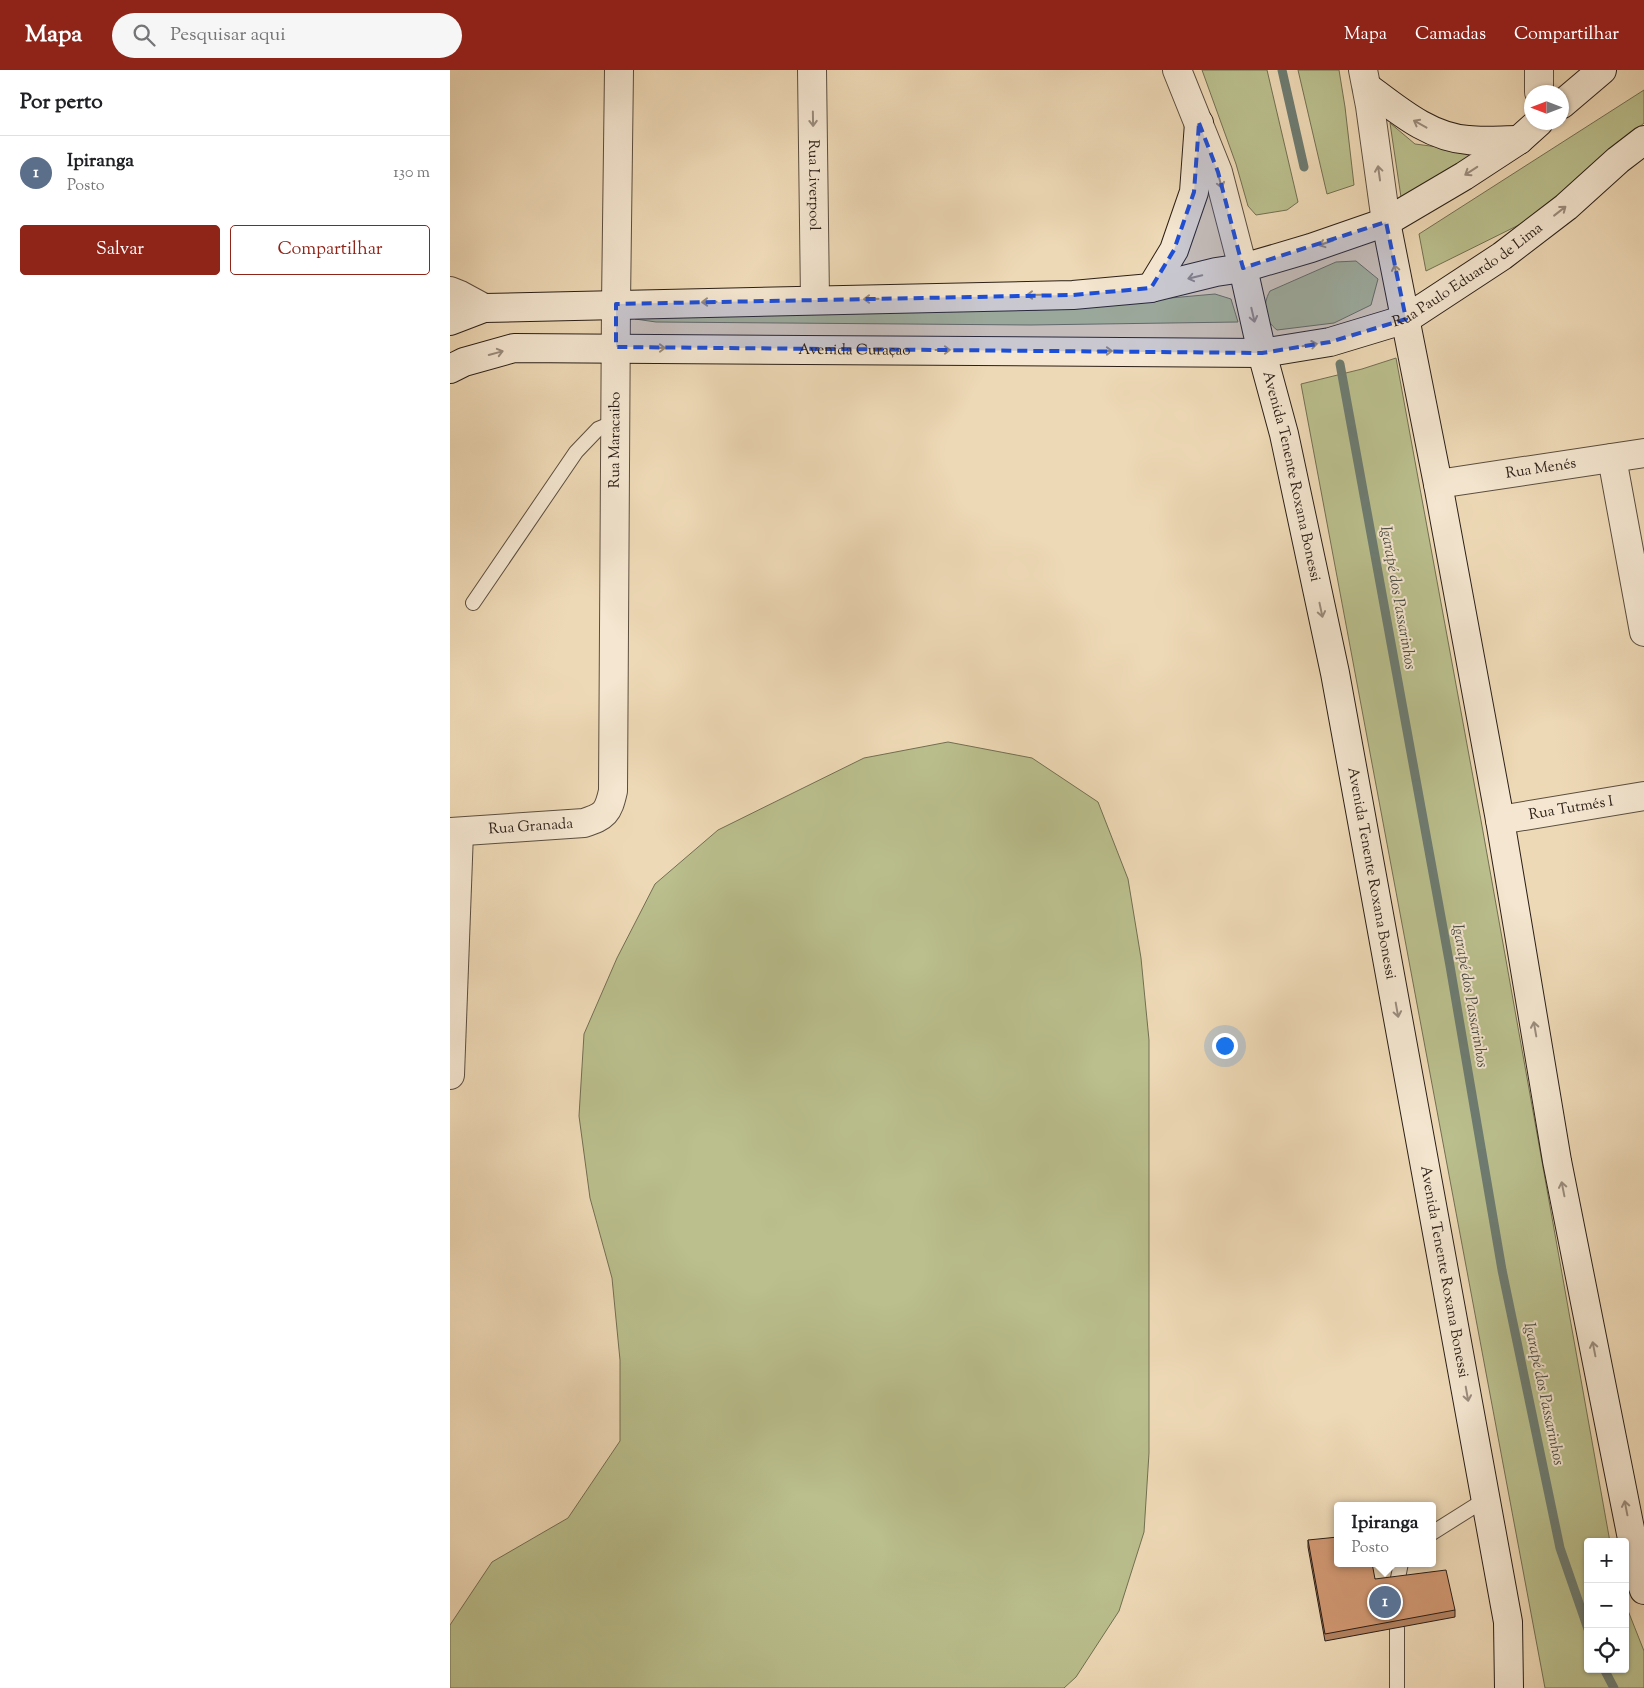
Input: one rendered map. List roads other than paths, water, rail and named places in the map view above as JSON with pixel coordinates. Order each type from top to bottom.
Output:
[{"type":"street","name":"Rua Maracaibo","points":[[609,809],[613,791],[619,70]]},
{"type":"street","name":"Rua Liverpool","points":[[812,70],[815,300]]},
{"type":"street","name":"Avenida Tenente Roxana Bonessi","points":[[1177,70],[1200,123],[1218,172],[1262,353],[1284,434],[1335,673],[1508,1622],[1509,1688]]},
{"type":"street","points":[[1539,70],[1539,85]]},
{"type":"street","points":[[1569,98],[1602,70]]},
{"type":"street","points":[[1365,79],[1409,118],[1436,133],[1467,140],[1524,129]]},
{"type":"street","points":[[1365,79],[1386,222],[1438,484],[1500,820],[1557,1161],[1640,1579],[1644,1590]]},
{"type":"street","points":[[1151,288],[1174,250],[1194,192],[1200,123]]},
{"type":"street","points":[[450,321],[484,308],[1073,294],[1151,288],[1216,272],[1242,268],[1311,248],[1386,222],[1464,176],[1530,130]]},
{"type":"street","name":"Rua Paulo Eduardo de Lima","points":[[1262,353],[1330,342],[1406,320],[1502,256],[1566,207],[1618,160],[1644,140]]},
{"type":"street","points":[[450,291],[460,294],[484,308]]},
{"type":"street","name":"Avenida Curaçao","points":[[450,369],[464,362],[514,348],[1262,353]]},
{"type":"street","name":"Rua Menés","points":[[1438,484],[1644,453]]},
{"type":"street","points":[[1612,458],[1644,632]]},
{"type":"street","name":"Rua Tutmés I","points":[[1500,820],[1644,796]]},
{"type":"street","name":"Rua Granada","points":[[454,832],[584,823],[597,819],[609,809]]},
{"type":"street","points":[[450,1075],[454,832]]},
{"type":"lane","points":[[472,603],[576,452],[598,430],[615,422]]},
{"type":"lane","points":[[1436,1530],[1486,1500]]},
{"type":"lane","points":[[1396,1584],[1399,1567]]},
{"type":"lane","points":[[1397,1628],[1397,1688]]},
{"type":"waterway","points":[[1282,70],[1304,167]]},
{"type":"waterway","name":"Igarapé dos Passarinhos","points":[[1340,364],[1450,966],[1502,1270],[1560,1548],[1588,1628]]},
{"type":"waterway","name":"Igarapé dos Passarinhos","points":[[1606,1673],[1614,1688]]},
{"type":"place","name":"Ipiranga","points":[[1385,1602]]}]
